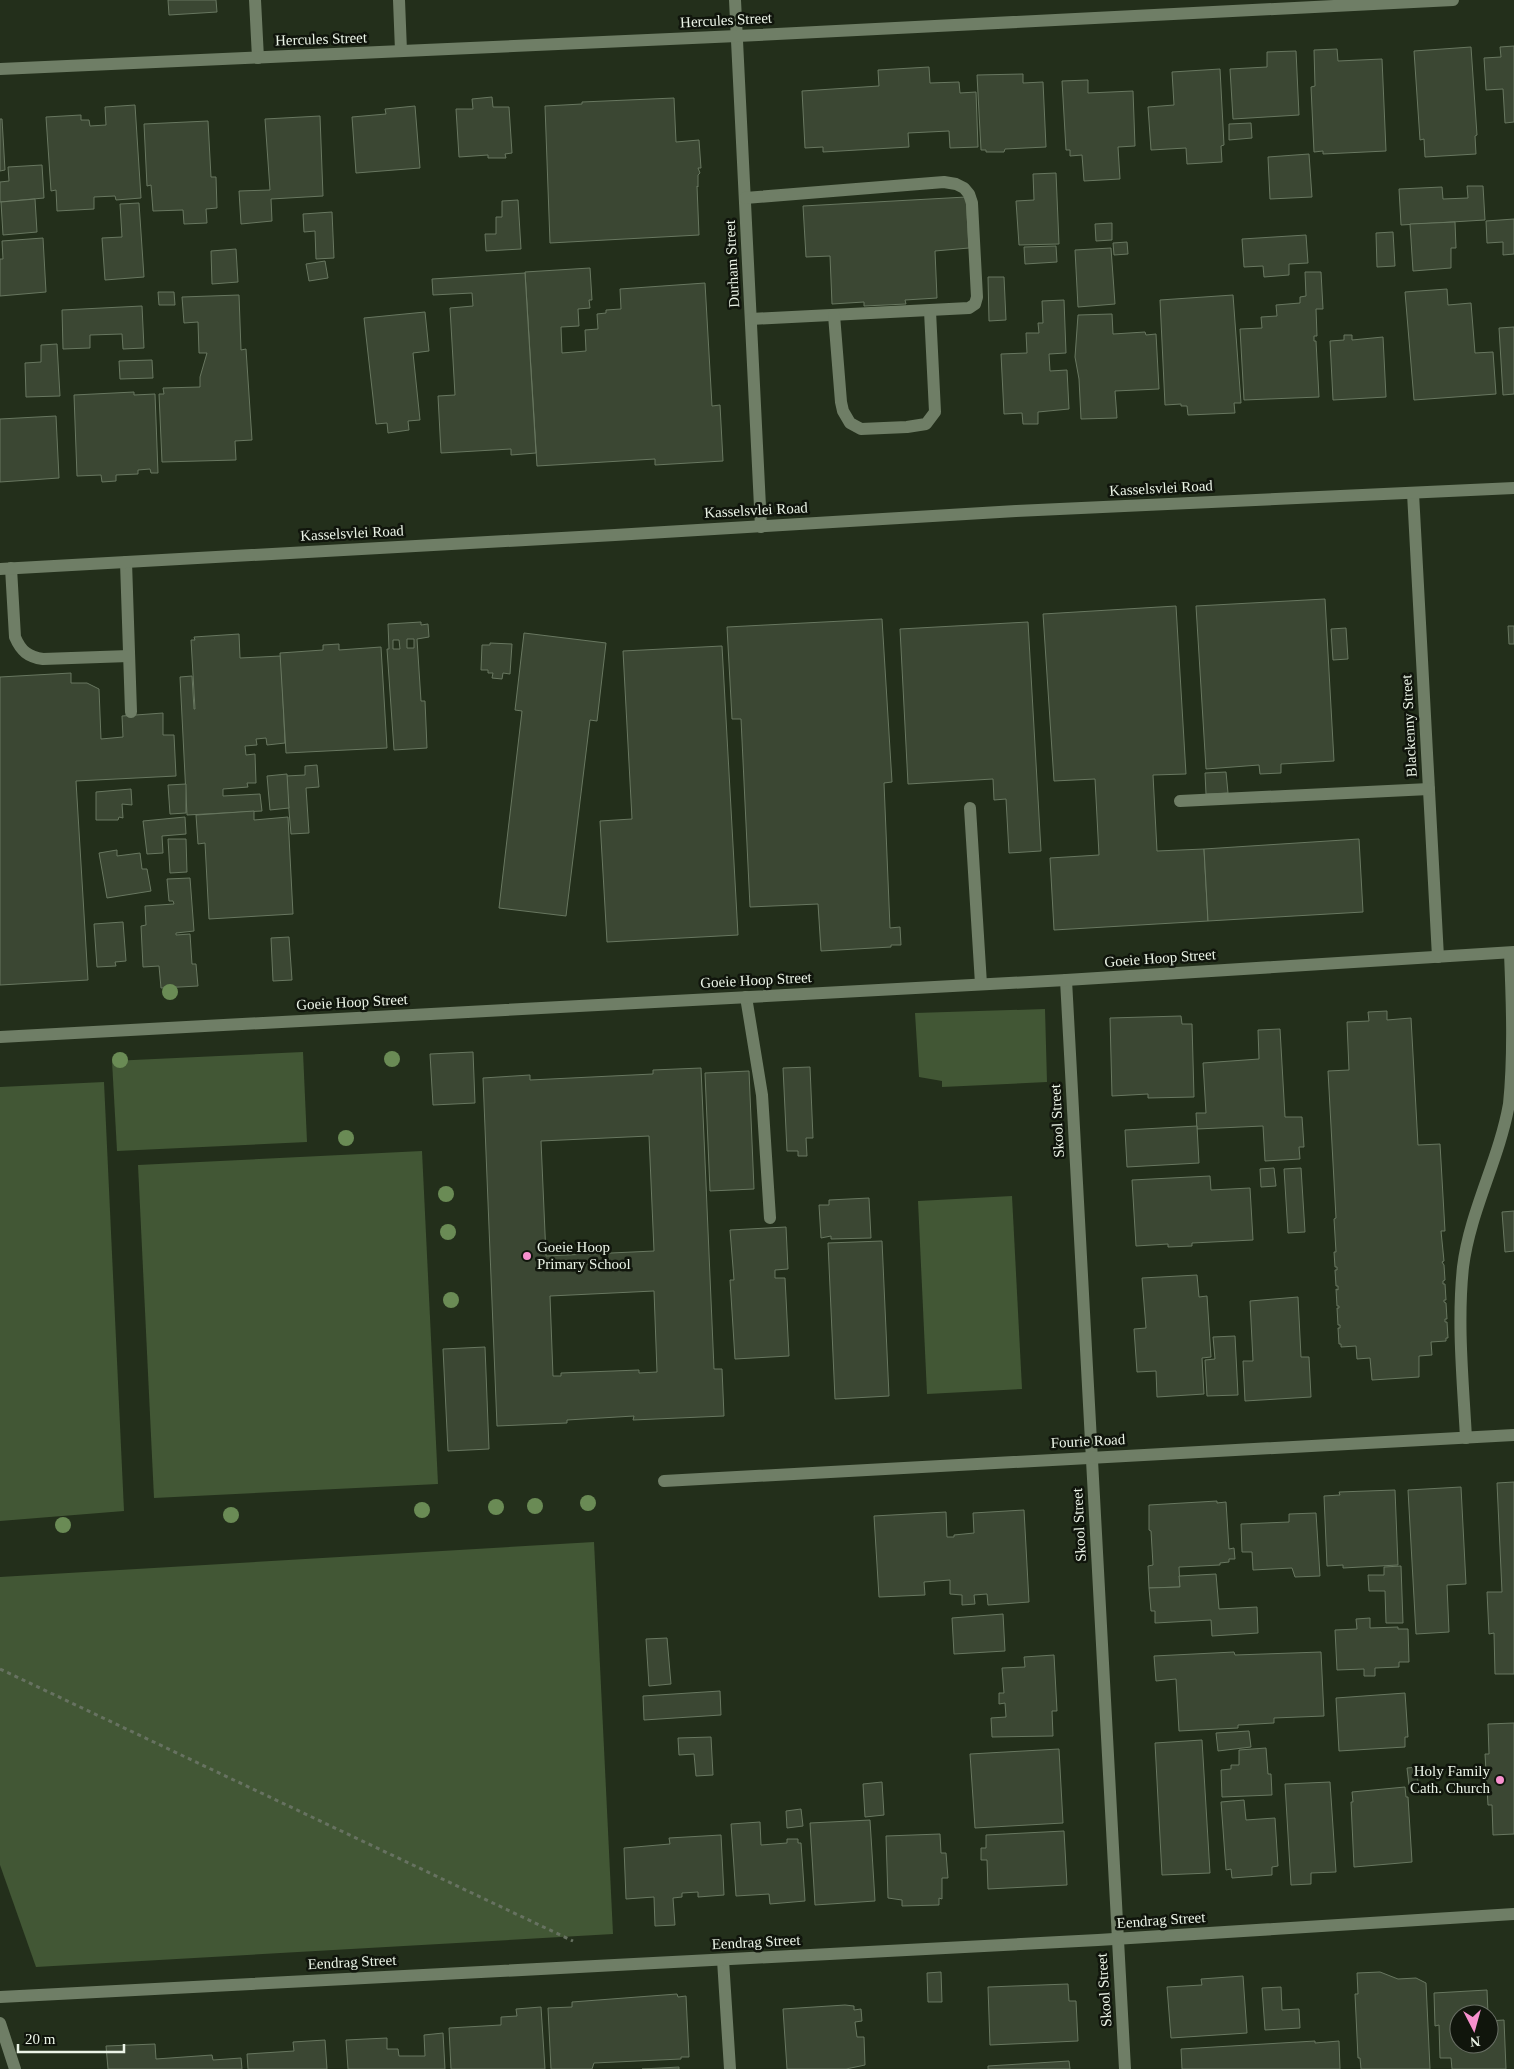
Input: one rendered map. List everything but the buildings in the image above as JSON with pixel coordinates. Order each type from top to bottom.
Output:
[{"type":"street","points":[[255,0],[258,58]]},
{"type":"street","points":[[399,0],[401,51]]},
{"type":"street","name":"Durham Street","points":[[736,0],[761,527]]},
{"type":"street","name":"Hercules Street","points":[[0,69],[737,36],[1453,0]]},
{"type":"street","points":[[745,198],[944,182],[956,184],[964,188],[969,194],[972,203],[976,301],[969,308],[751,319]]},
{"type":"street","points":[[834,315],[843,411],[850,423],[861,429],[907,427],[926,424],[936,412],[930,311]]},
{"type":"street","name":"Kasselsvlei Road","points":[[5,568],[761,527],[1016,511],[1514,488]]},
{"type":"street","name":"Blackenny Street","points":[[1413,493],[1438,957]]},
{"type":"street","points":[[126,562],[131,712]]},
{"type":"street","points":[[5,568],[15,636],[24,653],[43,659],[129,656]]},
{"type":"street","points":[[1180,801],[1429,788]]},
{"type":"street","points":[[970,808],[981,984]]},
{"type":"street","points":[[1466,1438],[1461,1331],[1463,1269],[1468,1240],[1497,1151],[1509,1103],[1513,1053],[1512,952]]},
{"type":"street","name":"Goeie Hoop Street","points":[[0,1037],[1066,980],[1512,952]]},
{"type":"street","name":"Skool Street","points":[[1066,980],[1125,2069]]},
{"type":"street","points":[[746,997],[762,1095],[770,1218]]},
{"type":"street","name":"Fourie Road","points":[[664,1481],[1514,1435]]},
{"type":"street","name":"Eendrag Street","points":[[0,1997],[337,1978],[724,1960],[1514,1914]]},
{"type":"street","points":[[724,1960],[730,2069]]},
{"type":"street","points":[[0,2023],[15,2069]]},
{"type":"path","points":[[0,1669],[578,1943]]},
{"type":"green space","points":[[1045,1009],[1047,1082],[942,1087],[942,1081],[919,1077],[915,1013]]},
{"type":"green space","points":[[303,1052],[307,1142],[117,1151],[112,1061]]},
{"type":"green space","points":[[104,1082],[124,1511],[0,1521],[0,1087]]},
{"type":"green space","points":[[422,1151],[438,1484],[154,1498],[138,1165]]},
{"type":"green space","points":[[1012,1196],[1022,1389],[927,1394],[918,1201]]},
{"type":"green space","points":[[594,1542],[613,1934],[36,1967],[0,1865],[0,1577]]},
{"type":"place","name":"Goeie Hoop Primary School","points":[[527,1256]]},
{"type":"place","name":"Holy Family Cath. Church","points":[[1500,1780]]}]
